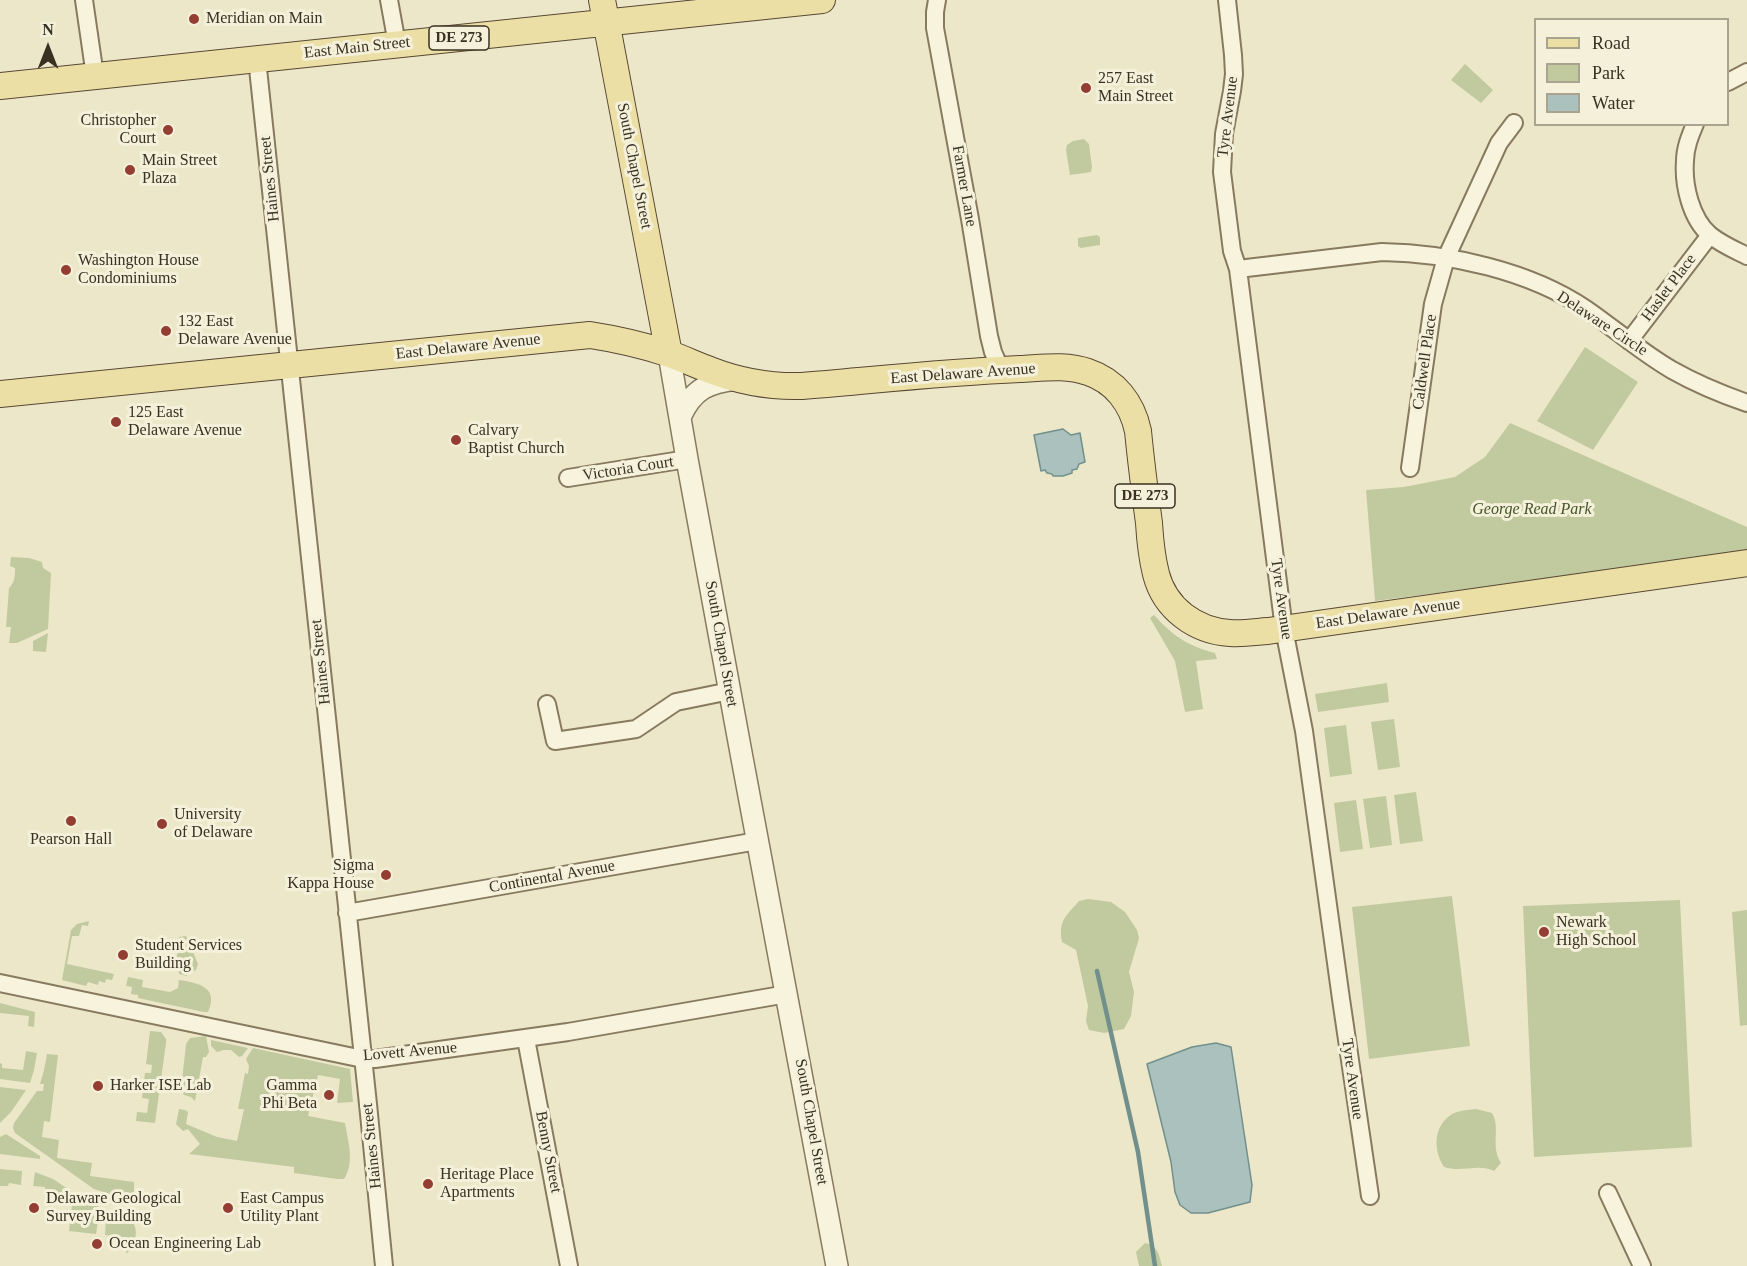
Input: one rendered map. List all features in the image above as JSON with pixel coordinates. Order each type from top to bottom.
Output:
[{"type":"main road","name":"East Main Street","points":[[0,86],[397,44],[604,11],[822,0]]},
{"type":"main road","name":"South Chapel Street","points":[[604,11],[669,354]]},
{"type":"main road","name":"East Delaware Avenue","points":[[0,394],[590,335],[624,341],[669,354],[710,370],[761,385],[802,386],[1001,370],[1070,368],[1096,375],[1110,384],[1126,400],[1135,418],[1153,560],[1161,590],[1168,602],[1188,619],[1213,631],[1242,633],[1284,628],[1747,563]]},
{"type":"street","points":[[84,0],[95,76]]},
{"type":"street","points":[[389,0],[397,44]]},
{"type":"street","name":"Farmer Lane","points":[[937,0],[935,28],[989,336],[1001,370]]},
{"type":"street","name":"Tyre Avenue","points":[[1227,0],[1234,74],[1224,134],[1222,172],[1232,251],[1238,269],[1284,628],[1304,731],[1370,1196]]},
{"type":"street","name":"Haines Street","points":[[257,58],[384,1266]]},
{"type":"street","points":[[1729,81],[1747,72]]},
{"type":"street","name":"Caldwell Place","points":[[1410,468],[1433,304],[1446,258],[1499,143],[1514,123]]},
{"type":"street","points":[[1694,126],[1685,158],[1684,173],[1692,207],[1697,219],[1710,235],[1747,256]]},
{"type":"street","name":"Haslet Place","points":[[1629,341],[1710,235]]},
{"type":"street","name":"Delaware Circle","points":[[1238,269],[1382,252],[1404,252],[1446,258],[1507,273],[1559,294],[1585,308],[1671,369],[1724,395],[1747,403]]},
{"type":"street","name":"South Chapel Street","points":[[669,354],[837,1266]]},
{"type":"street","points":[[680,417],[687,403],[699,390],[710,384],[739,379]]},
{"type":"street","name":"Victoria Court","points":[[568,478],[687,459]]},
{"type":"street","points":[[547,704],[555,741],[636,729],[676,702],[730,691]]},
{"type":"street","name":"Continental Avenue","points":[[347,914],[757,841]]},
{"type":"street","name":"Lovett Avenue","points":[[0,983],[363,1059],[526,1039],[787,994]]},
{"type":"street","name":"Benny Street","points":[[526,1039],[569,1266]]},
{"type":"street","points":[[1608,1193],[1642,1266]]},
{"type":"green space","points":[[1465,64],[1493,90],[1481,103],[1451,80]]},
{"type":"green space","points":[[1084,139],[1089,144],[1091,172],[1070,175],[1067,145]]},
{"type":"green space","points":[[1097,235],[1100,237],[1100,245],[1081,248],[1078,246],[1078,238]]},
{"type":"green space","points":[[1585,347],[1638,382],[1593,450],[1537,421]]},
{"type":"green space","name":"George Read Park","points":[[1510,423],[1747,527],[1747,553],[1375,601],[1366,490],[1404,487],[1455,477],[1485,457]]},
{"type":"green space","points":[[11,557],[29,558],[42,562],[43,568],[51,573],[48,629],[17,643],[9,643],[11,627],[6,627],[9,588],[14,581],[15,574],[15,568],[10,566]]},
{"type":"green space","points":[[1154,615],[1182,639],[1215,653],[1217,659],[1196,661],[1203,709],[1185,712],[1175,661],[1150,618]]},
{"type":"green space","points":[[48,633],[46,652],[33,651],[33,641]]},
{"type":"green space","points":[[1387,683],[1389,702],[1318,712],[1315,694]]},
{"type":"green space","points":[[1394,719],[1400,767],[1378,770],[1371,722]]},
{"type":"green space","points":[[1346,725],[1352,774],[1330,777],[1324,728]]},
{"type":"green space","points":[[1416,792],[1423,841],[1400,844],[1394,795]]},
{"type":"green space","points":[[1386,796],[1392,845],[1370,848],[1363,799]]},
{"type":"green space","points":[[1356,800],[1363,849],[1340,852],[1334,803]]},
{"type":"green space","points":[[1452,896],[1470,1046],[1369,1059],[1352,907]]},
{"type":"green space","points":[[1088,899],[1111,902],[1125,912],[1137,930],[1139,938],[1129,972],[1134,992],[1131,1016],[1124,1029],[1104,1033],[1089,1030],[1086,1021],[1088,1006],[1076,950],[1062,942],[1061,935],[1062,924],[1067,915],[1079,901]]},
{"type":"green space","points":[[1680,900],[1692,1147],[1534,1157],[1523,906]]},
{"type":"green space","points":[[1747,910],[1747,1025],[1740,1026],[1732,912]]},
{"type":"green space","points":[[89,921],[88,926],[82,925],[79,936],[72,936],[67,964],[114,974],[112,980],[106,979],[105,983],[99,981],[98,985],[88,982],[86,986],[62,980],[71,930],[77,924]]},
{"type":"green space","points":[[186,936],[198,964],[196,970],[187,976],[174,970],[179,937]]},
{"type":"green space","points":[[128,977],[143,980],[142,987],[170,992],[178,988],[179,980],[200,985],[206,988],[211,997],[208,1012],[138,998],[138,995],[131,994],[132,987],[126,986]]},
{"type":"green space","points":[[0,1003],[35,1012],[34,1027],[28,1026],[29,1016],[0,1013]]},
{"type":"green space","points":[[150,1031],[161,1032],[166,1039],[155,1123],[136,1121],[137,1112],[147,1113],[149,1099],[142,1098],[145,1073],[151,1073],[152,1065],[146,1064]]},
{"type":"green space","points":[[206,1036],[209,1052],[206,1057],[203,1057],[195,1101],[184,1095],[181,1090],[186,1044],[190,1038]]},
{"type":"green space","points":[[211,1040],[248,1048],[239,1057],[231,1050],[217,1052],[211,1046]]},
{"type":"green space","points":[[253,1048],[350,1069],[353,1102],[337,1103],[340,1079],[318,1075],[308,1116],[345,1123],[350,1159],[344,1179],[294,1173],[294,1167],[189,1154],[200,1144],[188,1129],[183,1131],[176,1124],[179,1109],[188,1112],[186,1124],[217,1137],[237,1141],[244,1109],[238,1109],[245,1073],[248,1074],[249,1066],[246,1059]]},
{"type":"green space","points":[[26,1051],[37,1053],[30,1083],[0,1079],[0,1063],[2,1068],[23,1070]]},
{"type":"green space","points":[[47,1054],[58,1055],[50,1122],[44,1121],[42,1137],[59,1140],[57,1158],[92,1163],[90,1176],[134,1182],[132,1196],[116,1196],[94,1189],[15,1133],[14,1123],[37,1091],[43,1091],[44,1084],[40,1084]]},
{"type":"green space","points":[[0,1087],[26,1090],[11,1112],[0,1123]]},
{"type":"green space","points":[[1476,1109],[1492,1113],[1495,1119],[1496,1150],[1501,1163],[1494,1171],[1482,1168],[1451,1169],[1444,1167],[1437,1146],[1441,1125],[1452,1114]]},
{"type":"green space","points":[[6,1134],[40,1156],[40,1159],[0,1154],[0,1137]]},
{"type":"green space","points":[[0,1169],[22,1171],[21,1185],[9,1183],[8,1186],[0,1186]]},
{"type":"green space","points":[[35,1172],[53,1179],[71,1191],[70,1196],[57,1195],[57,1192],[45,1191],[45,1187],[33,1186]]},
{"type":"green space","points":[[76,1195],[100,1207],[96,1234],[69,1231],[73,1197]]},
{"type":"green space","points":[[116,1212],[130,1219],[136,1229],[134,1242],[126,1254],[127,1238],[105,1235],[106,1219]]},
{"type":"green space","points":[[1145,1243],[1155,1248],[1162,1266],[1139,1266],[1136,1252]]},
{"type":"water","points":[[1063,429],[1071,435],[1080,433],[1085,462],[1079,464],[1077,469],[1072,470],[1072,473],[1053,476],[1045,470],[1041,471],[1034,435]]},
{"type":"water","points":[[1216,1043],[1231,1047],[1252,1185],[1250,1202],[1208,1213],[1191,1213],[1180,1205],[1175,1192],[1171,1162],[1147,1064],[1192,1047]]},
{"type":"waterway","points":[[1097,971],[1138,1152],[1155,1266]]},
{"type":"place","name":"Meridian on Main","points":[[194,19]]},
{"type":"place","name":"257 East Main Street","points":[[1086,88]]},
{"type":"place","name":"Christopher Court","points":[[168,130]]},
{"type":"place","name":"Main Street Plaza","points":[[130,170]]},
{"type":"place","name":"Washington House Condominiums","points":[[66,270]]},
{"type":"place","name":"132 East Delaware Avenue","points":[[166,331]]},
{"type":"place","name":"125 East Delaware Avenue","points":[[116,422]]},
{"type":"place","name":"Calvary Baptist Church","points":[[456,440]]},
{"type":"place","name":"Pearson Hall","points":[[71,821]]},
{"type":"place","name":"University of Delaware","points":[[162,824]]},
{"type":"place","name":"Sigma Kappa House","points":[[386,875]]},
{"type":"place","name":"Newark High School","points":[[1544,932]]},
{"type":"place","name":"Student Services Building","points":[[123,955]]},
{"type":"place","name":"Harker ISE Lab","points":[[98,1086]]},
{"type":"place","name":"Gamma Phi Beta","points":[[329,1095]]},
{"type":"place","name":"Heritage Place Apartments","points":[[428,1184]]},
{"type":"place","name":"Delaware Geological Survey Building","points":[[34,1208]]},
{"type":"place","name":"East Campus Utility Plant","points":[[228,1208]]},
{"type":"place","name":"Ocean Engineering Lab","points":[[97,1244]]}]
